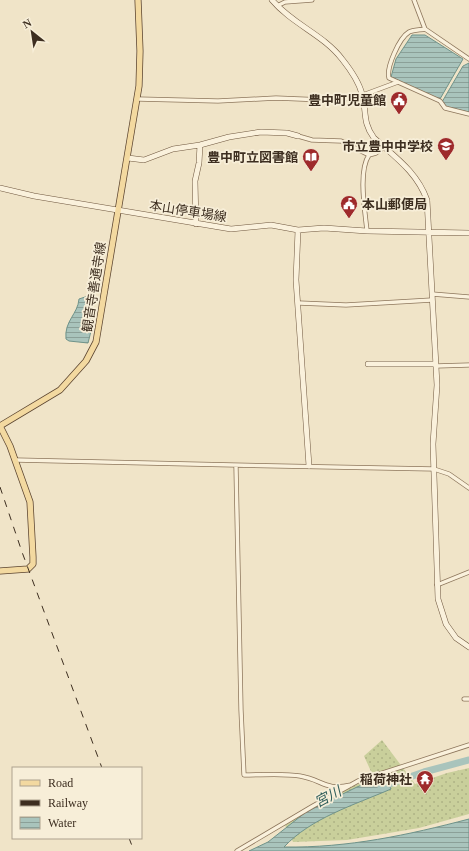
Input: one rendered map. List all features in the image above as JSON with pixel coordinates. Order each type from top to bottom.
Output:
[{"type":"main road","name":"観音寺善通寺線","points":[[0,572],[28,569],[33,564],[33,532],[30,502],[16,460],[0,426],[36,403],[54,395],[76,373],[92,352],[99,331],[118,210],[138,99],[140,51],[138,0]]},
{"type":"street","points":[[272,0],[292,20],[336,52],[357,82],[363,95],[366,126],[374,138],[411,170],[423,190],[429,211],[436,365],[434,469],[437,585],[439,607],[446,624],[456,638],[469,647]]},
{"type":"street","points":[[277,6],[286,2],[312,0]]},
{"type":"street","points":[[414,0],[426,29],[469,59]]},
{"type":"street","points":[[426,29],[409,32],[403,39],[390,62],[387,72],[389,78],[440,102],[445,108],[469,114]]},
{"type":"street","points":[[138,99],[218,101],[276,98],[324,100],[345,99],[363,95],[398,82]]},
{"type":"street","points":[[128,158],[144,160],[173,149],[200,145],[229,137],[262,132],[287,133],[312,140],[341,141],[369,155],[376,153],[384,147]]},
{"type":"street","points":[[196,224],[194,190],[200,163],[200,145]]},
{"type":"street","points":[[367,231],[363,179],[365,166],[369,155]]},
{"type":"street","name":"本山停車場線","points":[[0,188],[231,229],[271,225],[298,230],[324,228],[367,231],[469,233]]},
{"type":"street","points":[[298,230],[296,280],[299,303],[309,466]]},
{"type":"street","points":[[432,294],[469,297]]},
{"type":"street","points":[[299,303],[346,304],[432,300]]},
{"type":"street","points":[[368,364],[469,365]]},
{"type":"street","points":[[16,460],[236,467],[309,466],[434,469],[449,474],[469,488]]},
{"type":"street","points":[[236,467],[241,710],[244,775],[302,776],[328,787],[337,788],[351,785],[388,771],[469,745]]},
{"type":"street","points":[[437,585],[469,572]]},
{"type":"street","points":[[464,699],[469,699]]},
{"type":"street","points":[[237,851],[351,785]]},
{"type":"green space","points":[[382,740],[415,784],[447,773],[469,768],[469,814],[419,828],[347,840],[293,842],[285,825],[348,788],[374,778],[364,756]]},
{"type":"water","points":[[412,35],[425,35],[463,59],[438,100],[391,77],[396,59]]},
{"type":"water","points":[[469,63],[469,112],[446,107],[442,102],[463,66]]},
{"type":"water","points":[[88,296],[91,302],[93,320],[88,343],[69,341],[66,339],[66,333],[69,322],[76,309],[79,299]]},
{"type":"water","points":[[386,775],[391,789],[320,820],[295,837],[284,847],[308,847],[355,843],[401,835],[469,819],[469,851],[249,851],[268,842],[306,812],[357,787]]},
{"type":"waterway","name":"宮川","points":[[381,787],[424,772],[469,760]]},
{"type":"railway","points":[[0,487],[22,552],[102,767]]},
{"type":"railway","points":[[129,839],[134,851]]},
{"type":"place","name":"豊中町児童館","points":[[399,115]]},
{"type":"place","name":"市立豊中中学校","points":[[446,161]]},
{"type":"place","name":"豊中町立図書館","points":[[311,172]]},
{"type":"place","name":"本山郵便局","points":[[349,219]]},
{"type":"place","name":"稲荷神社","points":[[425,794]]}]
